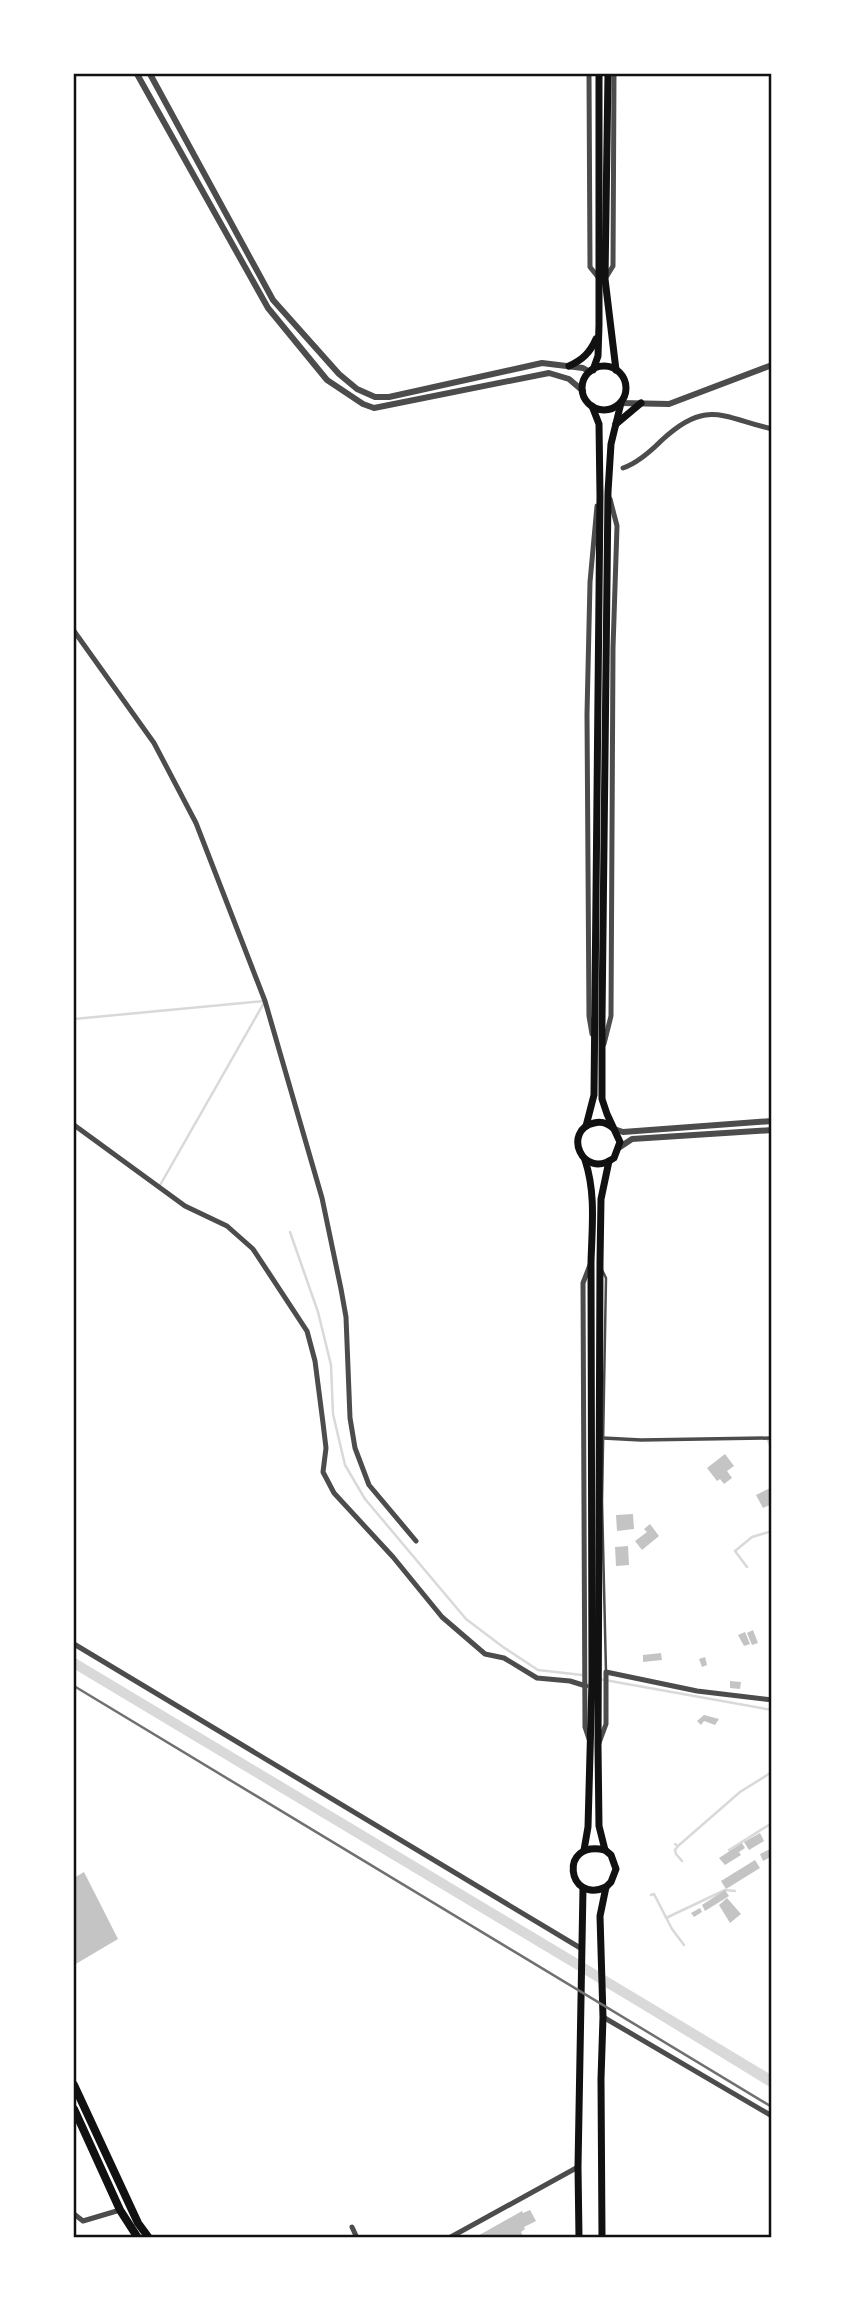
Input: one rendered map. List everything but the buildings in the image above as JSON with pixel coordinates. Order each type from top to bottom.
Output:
[{"type":"main road","points":[[599,74],[602,278],[616,370]]},
{"type":"main road","points":[[608,74],[598,356],[592,371],[586,377],[583,391],[585,398],[597,409],[608,410],[621,403]]},
{"type":"main road","points":[[569,366],[590,352],[600,325]]},
{"type":"main road","points":[[592,371],[609,367],[616,370],[622,375],[626,389],[613,427],[608,492],[599,1048],[594,1100],[586,1126],[577,1142],[581,1155],[596,1164],[614,1158],[620,1147],[619,1137],[607,1114],[603,1099],[599,1048],[600,496],[599,424],[592,406]]},
{"type":"main road","points":[[613,427],[641,403]]},
{"type":"main road","points":[[586,1126],[604,1122],[614,1129]]},
{"type":"main road","points":[[585,1159],[593,1200],[591,1262],[596,1668]]},
{"type":"main road","points":[[595,1747],[584,1850],[574,1862],[573,1869],[576,1881],[583,1888],[595,1891],[611,1882],[616,1869],[611,1856],[605,1850],[600,1826],[594,1682],[601,1199],[609,1161]]},
{"type":"main road","points":[[584,1850],[605,1850]]},
{"type":"main road","points":[[602,2238],[603,2017],[600,1916],[606,1887]]},
{"type":"main road","points":[[579,2238],[583,1888]]},
{"type":"main road","points":[[74,2085],[127,2201],[149,2238]]},
{"type":"main road","points":[[74,2109],[119,2207],[138,2238]]},
{"type":"street","points":[[137,74],[268,308],[331,383],[363,404],[379,408],[550,373],[569,379],[583,391]]},
{"type":"street","points":[[149,74],[273,300],[339,374],[357,389],[375,397],[389,397],[542,363],[592,371]]},
{"type":"street","points":[[589,74],[590,267],[602,278],[613,266],[614,74]]},
{"type":"street","points":[[621,403],[669,404],[772,365]]},
{"type":"street","points":[[623,468],[632,465],[675,429],[704,414],[722,414],[772,429]]},
{"type":"street","points":[[74,632],[154,743],[196,823],[265,1002],[322,1198],[341,1289],[346,1317],[350,1418],[355,1448],[369,1485],[416,1541]]},
{"type":"street","points":[[614,1129],[623,1132],[772,1121]]},
{"type":"street","points":[[74,1125],[185,1206],[227,1226],[253,1250],[307,1331],[315,1361],[326,1448],[323,1472],[334,1493],[442,1617],[485,1654],[504,1658],[537,1678],[594,1682]]},
{"type":"street","points":[[620,1147],[632,1139],[772,1130]]},
{"type":"street","points":[[603,1438],[772,1438]]},
{"type":"street","points":[[74,1644],[582,1949]]},
{"type":"street","points":[[595,1747],[585,1727],[596,1668],[697,1691],[772,1700]]},
{"type":"street","points":[[603,2017],[772,2116]]},
{"type":"street","points":[[449,2238],[578,2167]]},
{"type":"street","points":[[74,2214],[83,2221],[119,2207],[127,2201]]},
{"type":"street","points":[[352,2227],[357,2238]]},
{"type":"lane","points":[[596,1668],[606,1278],[600,1262]]},
{"type":"waterway","points":[[74,1019],[265,1001]]},
{"type":"waterway","points":[[159,1187],[265,1001]]},
{"type":"waterway","points":[[290,1232],[318,1312],[331,1365],[333,1414],[345,1465],[365,1499],[466,1619],[538,1670],[582,1675]]},
{"type":"waterway","points":[[768,1440],[772,1450]]},
{"type":"waterway","points":[[747,1567],[735,1551],[752,1537],[772,1531]]},
{"type":"waterway","points":[[74,1663],[772,2081]]},
{"type":"waterway","points":[[74,1667],[599,1981]]},
{"type":"waterway","points":[[599,1679],[772,1710]]},
{"type":"waterway","points":[[678,1846],[740,1792],[772,1772]]},
{"type":"waterway","points":[[729,1850],[772,1823]]},
{"type":"waterway","points":[[675,1844],[678,1846],[676,1854],[682,1861]]},
{"type":"waterway","points":[[666,1918],[725,1890],[735,1891]]},
{"type":"waterway","points":[[651,1895],[654,1894],[672,1929],[684,1945]]},
{"type":"waterway","points":[[604,1984],[772,2087]]},
{"type":"railway","points":[[74,1686],[772,2107]]}]
